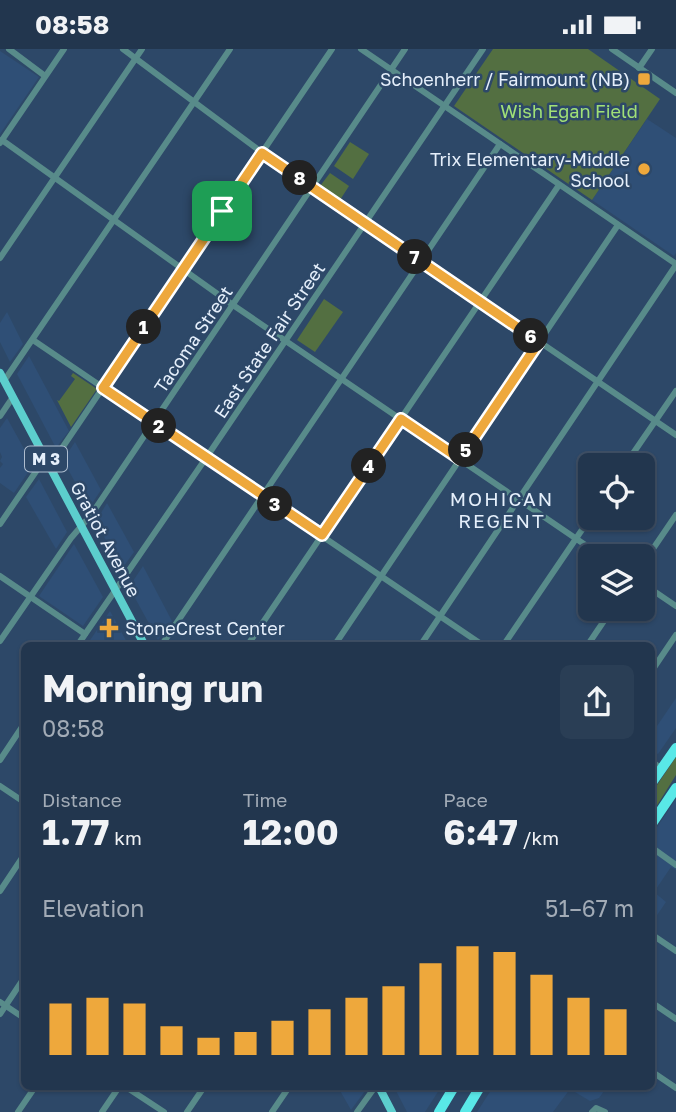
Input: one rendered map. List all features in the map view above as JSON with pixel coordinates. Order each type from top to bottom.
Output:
[{"type":"highway","points":[[655,779],[676,748]]},
{"type":"highway","points":[[655,819],[676,788]]},
{"type":"highway","points":[[439,1112],[452,1090]]},
{"type":"highway","points":[[465,1112],[478,1090]]},
{"type":"main road","name":"Gratiot Avenue","points":[[2,377],[143,642]]},
{"type":"main road","points":[[379,1090],[392,1112]]},
{"type":"street","points":[[9,49],[45,76]]},
{"type":"street","points":[[64,49],[1,141],[233,305],[585,544]]},
{"type":"street","points":[[123,49],[262,153],[676,435]]},
{"type":"street","points":[[0,258],[142,49]]},
{"type":"street","points":[[2,377],[33,339],[230,49]]},
{"type":"street","points":[[0,524],[37,470],[58,454],[332,49]]},
{"type":"street","points":[[361,49],[676,265],[423,642]]},
{"type":"street","name":"Tacoma Street","points":[[0,641],[81,525],[91,515],[405,49]]},
{"type":"street","name":"East State Fair Street","points":[[80,642],[483,49]]},
{"type":"street","points":[[612,49],[676,93]]},
{"type":"street","points":[[639,68],[652,49]]},
{"type":"street","points":[[164,642],[500,144]]},
{"type":"street","points":[[250,642],[559,184]]},
{"type":"street","points":[[337,642],[618,225]]},
{"type":"street","points":[[33,339],[478,642]]},
{"type":"street","points":[[633,453],[676,391]]},
{"type":"street","points":[[0,416],[13,397]]},
{"type":"street","points":[[655,546],[676,515]]},
{"type":"street","points":[[506,642],[582,530]]},
{"type":"street","points":[[0,576],[85,634]]},
{"type":"street","points":[[655,592],[676,606]]},
{"type":"street","points":[[590,642],[604,621]]},
{"type":"street","points":[[655,666],[676,635]]},
{"type":"street","points":[[0,760],[21,728]]},
{"type":"street","points":[[655,764],[662,769]]},
{"type":"street","points":[[0,786],[21,800]]},
{"type":"street","points":[[655,851],[676,865]]},
{"type":"street","points":[[0,891],[21,860]]},
{"type":"street","points":[[655,937],[676,951]]},
{"type":"street","points":[[0,1014],[3,1004],[21,982]]},
{"type":"street","points":[[3,1004],[21,1017]]},
{"type":"street","points":[[655,1005],[676,1020]]},
{"type":"street","points":[[655,1074],[676,1088]]},
{"type":"street","points":[[18,1112],[33,1090]]},
{"type":"street","points":[[102,1112],[117,1090]]},
{"type":"street","points":[[131,1090],[164,1112]]},
{"type":"street","points":[[187,1112],[202,1090]]},
{"type":"street","points":[[272,1112],[287,1090]]},
{"type":"street","points":[[358,1112],[375,1090]]},
{"type":"street","points":[[594,1110],[605,1112]]},
{"type":"shaded area","points":[[0,51],[39,77],[0,134]]},
{"type":"shaded area","name":"Trix Elementary-Middle School","points":[[647,119],[676,138],[674,256],[592,200]]},
{"type":"shaded area","points":[[7,312],[23,344],[10,362],[0,342],[0,323]]},
{"type":"shaded area","points":[[29,356],[69,431],[56,448],[17,374]]},
{"type":"shaded area","points":[[7,418],[33,465],[14,493],[0,483],[0,468],[3,464],[0,461],[0,428]]},
{"type":"shaded area","points":[[75,442],[101,490],[89,508],[63,460]]},
{"type":"shaded area","points":[[39,479],[67,532],[56,549],[26,497]]},
{"type":"shaded area","points":[[107,503],[134,552],[121,570],[96,521]]},
{"type":"shaded area","points":[[74,544],[103,597],[83,626],[39,596]]},
{"type":"shaded area","points":[[143,566],[172,621],[158,640],[129,587]]},
{"type":"shaded area","name":"StoneCrest Center","points":[[110,611],[127,642],[89,642]]},
{"type":"shaded area","points":[[676,698],[676,728],[658,754],[655,752],[655,729]]},
{"type":"shaded area","points":[[676,799],[676,870],[671,867],[655,891],[655,830]]},
{"type":"shaded area","points":[[655,893],[666,902],[655,918]]},
{"type":"shaded area","points":[[340,1090],[364,1090],[365,1091],[351,1110]]},
{"type":"shaded area","points":[[396,1090],[439,1090],[425,1112],[407,1112]]},
{"type":"shaded area","points":[[491,1090],[569,1090],[553,1112],[477,1112]]},
{"type":"shaded area","points":[[572,1090],[605,1090],[599,1098],[590,1101]]},
{"type":"green space","name":"Wish Egan Field","points":[[493,49],[588,49],[660,99],[592,200],[454,106]]},
{"type":"green space","points":[[350,142],[369,154],[353,179],[334,166]]},
{"type":"green space","points":[[330,173],[349,186],[340,200],[320,186]]},
{"type":"green space","points":[[324,299],[343,312],[315,352],[297,340]]},
{"type":"green space","points":[[73,373],[97,389],[71,427],[57,400],[59,401],[75,379],[71,376]]},
{"type":"green space","points":[[676,757],[676,775],[655,809],[655,788]]},
{"type":"place","name":"Schoenherr / Fairmount (NB)","points":[[644,79]]},
{"type":"place","name":"Trix Elementary-Middle School","points":[[644,169]]},
{"type":"place","name":"StoneCrest Center","points":[[109,628]]},
{"type":"district","name":"MOHICAN REGENT","points":[[502,509]]},
{"type":"route","points":[[262,153],[539,342],[460,459],[401,419],[322,535],[103,388],[222,211],[262,153]]}]
